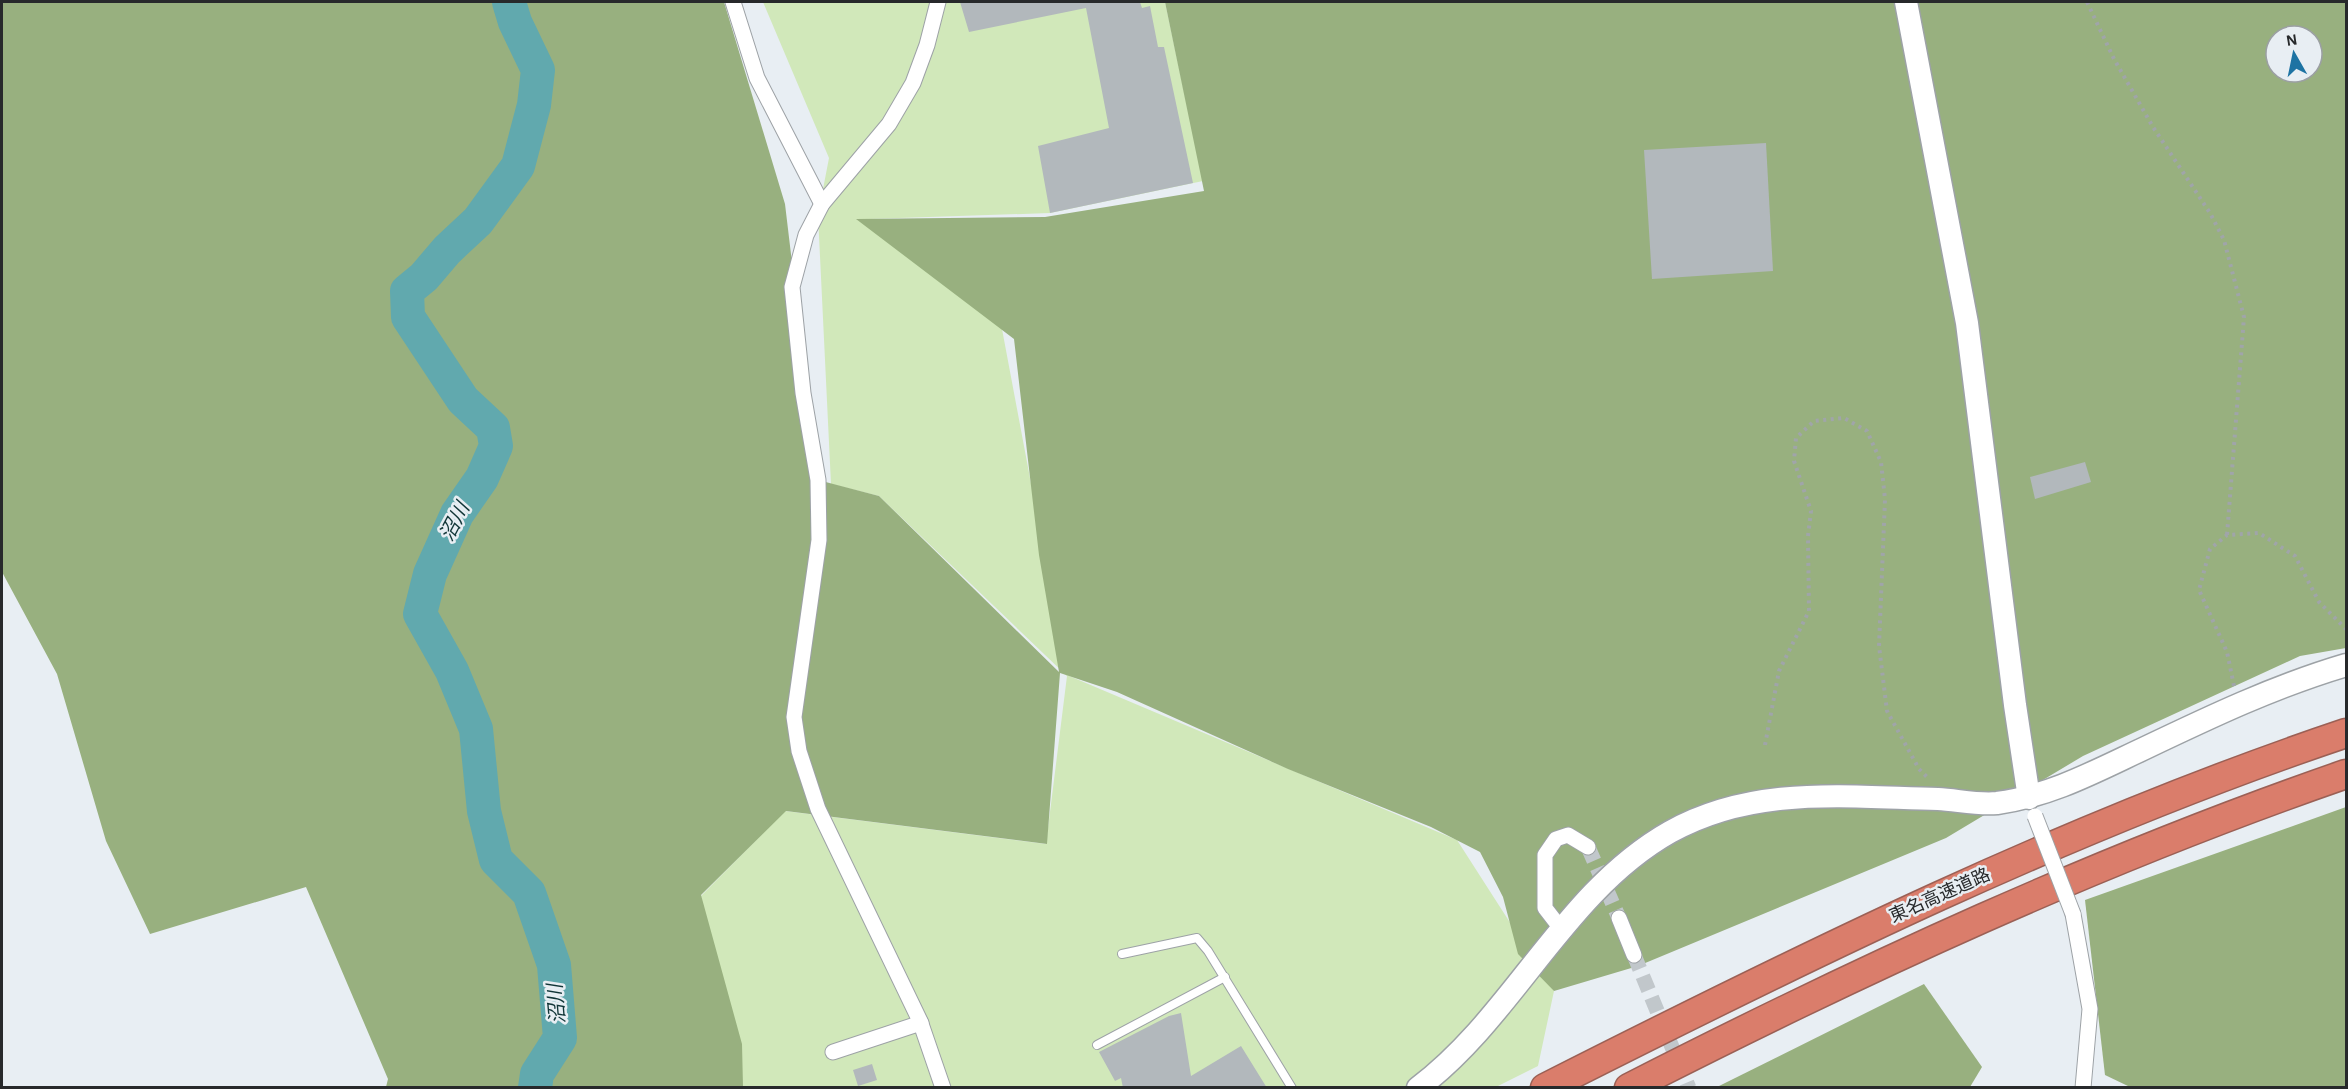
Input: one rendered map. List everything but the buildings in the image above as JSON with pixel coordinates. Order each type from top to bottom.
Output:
[{"type":"highway","name":"東名高速道路","points":[[1545,1088],[1850,938],[2023,859],[2160,801],[2346,733]]},
{"type":"highway","points":[[1629,1088],[1896,958],[2004,910],[2175,838],[2346,774]]},
{"type":"street","points":[[733,2],[757,78],[822,204]]},
{"type":"street","points":[[938,2],[927,45],[913,83],[889,123],[822,204],[806,236],[792,287],[803,393],[818,480],[819,540],[794,717],[799,751],[818,808],[921,1023],[943,1088]]},
{"type":"street","points":[[1906,2],[1967,323],[2015,705],[2032,807],[2073,914],[2090,1009],[2083,1088]]},
{"type":"street","points":[[1418,1088],[1461,1050],[1562,930],[1618,868],[1671,831],[1706,815],[1742,803],[1816,796],[1947,799],[2032,807],[2069,783],[2238,705],[2297,679],[2346,665]]},
{"type":"street","points":[[1562,930],[1545,908],[1545,855],[1556,839],[1568,835],[1588,848]]},
{"type":"street","points":[[1619,918],[1634,955]]},
{"type":"street","points":[[833,1052],[921,1023]]},
{"type":"lane","points":[[1122,954],[1197,938],[1225,977],[1292,1088]]},
{"type":"lane","points":[[1097,1045],[1225,977]]},
{"type":"path","points":[[2087,2],[2114,59],[2153,127],[2210,213],[2224,240],[2244,317],[2227,535]]},
{"type":"path","points":[[1765,745],[1779,671],[1809,611],[1808,536],[1811,511],[1794,460],[1796,438],[1814,421],[1844,418],[1867,431],[1881,462],[1885,499],[1879,645],[1887,711],[1919,769],[1947,799]]},
{"type":"path","points":[[2238,705],[2227,652],[2199,590],[2210,549],[2227,535],[2259,533],[2295,556],[2319,602],[2346,629]]},
{"type":"green space","points":[[2,2],[724,2],[785,204],[818,480],[879,496],[1059,672],[1039,555],[1014,339],[856,219],[1045,217],[1204,191],[1165,2],[2346,2],[2346,648],[2300,656],[2083,756],[1946,838],[1638,966],[1554,991],[1518,954],[1503,897],[1480,852],[1431,827],[1288,769],[1117,692],[1060,673],[1047,844],[786,811],[701,895],[742,1044],[743,1087],[386,1087],[388,1079],[306,887],[150,934],[106,841],[57,674],[2,572]]},
{"type":"green space","points":[[763,2],[1165,2],[1203,181],[1050,213],[869,219],[1002,329],[1067,675],[1457,840],[1554,991],[1538,1066],[1494,1088],[725,1087],[701,896],[785,811],[1046,844],[1067,676],[879,496],[831,484],[818,215],[829,158]]},
{"type":"green space","points":[[2346,807],[2346,1087],[2130,1087],[2105,1075],[2085,900]]},
{"type":"green space","points":[[1924,984],[1982,1067],[1970,1087],[1717,1087]]},
{"type":"waterway","name":"沼川","points":[[509,2],[515,22],[538,70],[534,105],[518,166],[478,221],[447,250],[424,277],[407,291],[408,317],[463,400],[493,428],[496,446],[482,478],[457,514],[430,574],[420,614],[452,671],[476,729],[484,811],[496,860],[529,893],[554,965],[560,1038],[537,1074],[535,1088]]},
{"type":"tunnel","points":[[1588,847],[1619,918]]},
{"type":"tunnel","points":[[1634,955],[1689,1088]]}]
